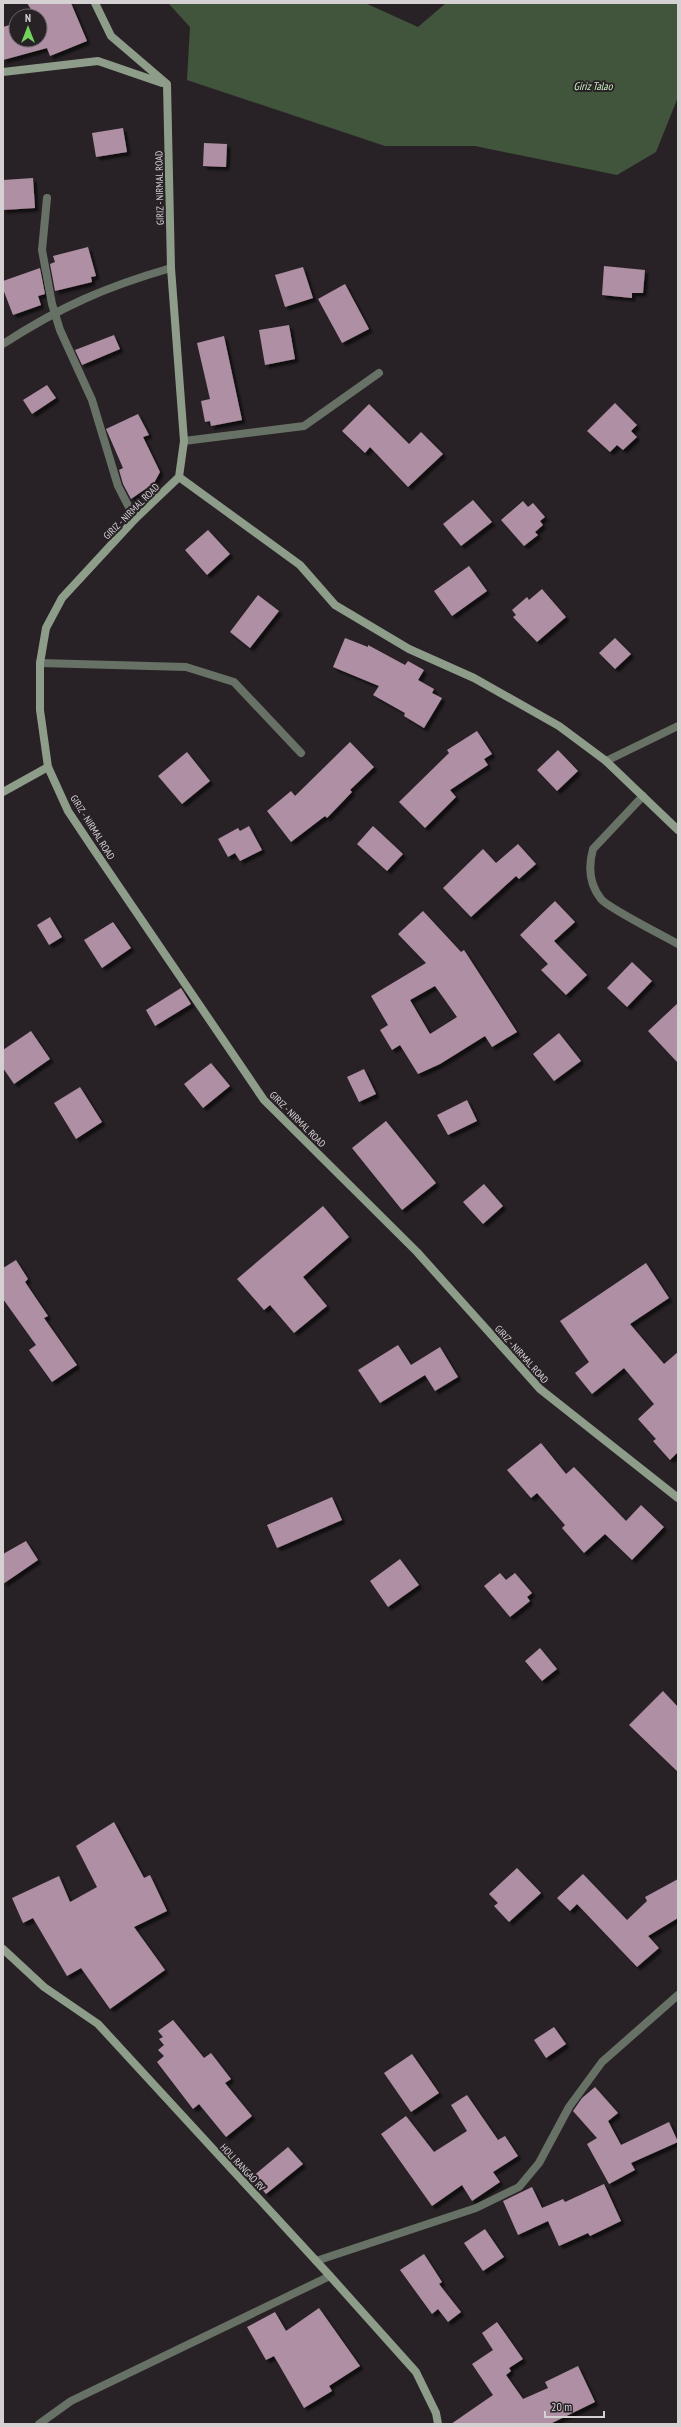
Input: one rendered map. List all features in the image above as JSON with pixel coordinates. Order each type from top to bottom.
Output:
[{"type":"main road","points":[[95,3],[111,36],[167,84]]},
{"type":"main road","points":[[3,72],[98,61],[167,84]]},
{"type":"main road","name":"GIRIZ - NIRMAL ROAD","points":[[167,84],[171,268],[184,441],[179,477],[135,518],[62,598],[46,628],[40,663],[40,710],[48,767],[72,817],[264,1100],[417,1252],[540,1389],[678,1498]]},
{"type":"main road","points":[[179,477],[300,565],[335,605],[409,649],[474,678],[559,726],[606,761],[678,830]]},
{"type":"main road","points":[[3,792],[48,767]]},
{"type":"main road","name":"HOLI RANGAO RV","points":[[3,1949],[44,1987],[98,2024],[330,2276],[416,2372],[436,2413],[438,2424]]},
{"type":"street","points":[[47,198],[42,250],[54,312],[60,330],[92,400],[118,486],[135,518]]},
{"type":"street","points":[[3,344],[54,312],[99,291],[171,268]]},
{"type":"street","points":[[184,441],[304,426],[379,372]]},
{"type":"street","points":[[40,663],[186,667],[234,682],[301,753]]},
{"type":"street","points":[[606,761],[678,726]]},
{"type":"street","points":[[643,796],[593,850],[590,860],[591,881],[601,900],[678,944]]},
{"type":"street","points":[[316,2261],[476,2208],[519,2187],[539,2163],[569,2107],[602,2062],[678,1995]]},
{"type":"street","points":[[39,2424],[71,2401],[330,2276]]},
{"type":"water","name":"Giriz Talao","points":[[168,3],[365,3],[418,27],[446,3],[678,3],[678,97],[656,152],[617,175],[475,146],[385,146],[187,80],[190,27]]},
{"type":"building","points":[[27,3],[71,3],[87,41],[50,56],[47,48],[48,8],[30,8]]},
{"type":"building","points":[[8,25],[8,48],[47,48],[3,60],[3,27]]},
{"type":"building","points":[[123,128],[127,152],[96,157],[92,133]]},
{"type":"building","points":[[204,143],[227,144],[226,167],[203,166]]},
{"type":"building","points":[[33,178],[35,208],[3,210],[3,180]]},
{"type":"building","points":[[88,247],[96,276],[91,277],[92,282],[55,291],[50,264],[55,262],[53,256]]},
{"type":"building","points":[[604,266],[645,270],[643,293],[632,293],[632,298],[602,295]]},
{"type":"building","points":[[303,267],[313,298],[285,307],[275,275]]},
{"type":"building","points":[[40,268],[45,294],[38,296],[41,305],[13,315],[3,289],[3,281]]},
{"type":"building","points":[[345,284],[369,329],[342,343],[318,299]]},
{"type":"building","points":[[289,325],[295,359],[265,365],[259,330]]},
{"type":"building","points":[[114,335],[120,349],[82,365],[75,350]]},
{"type":"building","points":[[224,336],[242,420],[211,426],[210,421],[205,422],[201,401],[210,399],[197,343]]},
{"type":"building","points":[[47,385],[56,398],[32,414],[23,400]]},
{"type":"building","points":[[615,403],[637,425],[631,431],[637,437],[623,450],[617,445],[610,452],[587,431]]},
{"type":"building","points":[[369,404],[409,444],[421,432],[443,454],[408,487],[370,447],[365,453],[342,431]]},
{"type":"building","points":[[138,414],[149,435],[143,437],[160,472],[154,483],[131,499],[123,484],[119,470],[123,468],[106,429]]},
{"type":"building","points":[[473,500],[492,522],[461,546],[443,524]]},
{"type":"building","points":[[523,501],[528,507],[533,503],[545,517],[540,521],[543,525],[535,532],[538,535],[524,546],[501,520]]},
{"type":"building","points":[[208,530],[230,554],[207,575],[185,550]]},
{"type":"building","points":[[469,566],[487,591],[452,616],[434,591]]},
{"type":"building","points":[[542,589],[566,617],[537,642],[513,617],[516,615],[512,610],[527,597],[529,600]]},
{"type":"building","points":[[258,595],[279,611],[250,648],[230,632]]},
{"type":"building","points":[[345,638],[368,647],[368,645],[405,665],[408,661],[424,670],[418,680],[434,689],[432,693],[442,698],[424,728],[404,716],[405,713],[373,695],[379,686],[333,667]]},
{"type":"building","points":[[615,638],[631,654],[615,669],[599,653]]},
{"type":"building","points":[[477,731],[492,754],[484,759],[488,765],[450,790],[456,797],[425,828],[399,802],[449,753],[447,750]]},
{"type":"building","points":[[350,742],[374,767],[350,790],[352,792],[327,818],[325,816],[291,842],[267,811],[291,791],[295,796]]},
{"type":"building","points":[[558,750],[578,771],[557,791],[537,770]]},
{"type":"building","points":[[187,752],[210,781],[182,804],[158,776]]},
{"type":"building","points":[[249,826],[262,850],[240,861],[235,853],[228,857],[218,839],[238,828],[240,831]]},
{"type":"building","points":[[373,826],[403,854],[387,871],[357,844]]},
{"type":"building","points":[[518,844],[536,864],[519,879],[516,876],[471,917],[443,888],[483,849],[496,863]]},
{"type":"building","points":[[555,901],[575,922],[554,941],[587,975],[566,995],[541,970],[548,964],[520,935]]},
{"type":"building","points":[[423,911],[461,952],[464,950],[517,1032],[492,1047],[485,1036],[440,1064],[418,1074],[400,1045],[392,1050],[380,1030],[388,1025],[371,996],[426,963],[398,934]],"holes":[[[435,986],[457,1017],[430,1034],[410,1000]]]},
{"type":"building","points":[[50,917],[62,937],[49,945],[37,925]]},
{"type":"building","points":[[113,922],[131,948],[102,968],[84,940]]},
{"type":"building","points":[[632,962],[652,981],[627,1007],[607,988]]},
{"type":"building","points":[[181,988],[191,1004],[155,1026],[146,1010]]},
{"type":"building","points":[[678,1003],[678,1063],[648,1031]]},
{"type":"building","points":[[31,1031],[50,1059],[14,1084],[3,1068],[3,1050]]},
{"type":"building","points":[[559,1033],[581,1061],[554,1081],[533,1054]]},
{"type":"building","points":[[211,1063],[230,1086],[203,1108],[184,1084]]},
{"type":"building","points":[[364,1069],[376,1094],[359,1102],[347,1077]]},
{"type":"building","points":[[80,1087],[102,1122],[76,1139],[54,1103]]},
{"type":"building","points":[[467,1100],[477,1121],[448,1135],[437,1115]]},
{"type":"building","points":[[386,1121],[436,1183],[402,1210],[352,1148]]},
{"type":"building","points":[[484,1184],[503,1206],[483,1224],[463,1202]]},
{"type":"building","points":[[323,1206],[349,1237],[303,1277],[327,1306],[294,1333],[270,1305],[264,1310],[237,1279]]},
{"type":"building","points":[[16,1260],[28,1279],[25,1282],[48,1316],[44,1318],[77,1365],[52,1382],[29,1350],[36,1345],[3,1299],[3,1268]]},
{"type":"building","points":[[646,1263],[669,1298],[630,1324],[664,1364],[678,1352],[678,1452],[670,1460],[653,1441],[656,1439],[638,1419],[654,1404],[624,1368],[592,1394],[575,1373],[589,1362],[560,1321]]},
{"type":"building","points":[[398,1345],[411,1365],[440,1347],[458,1377],[435,1391],[425,1375],[380,1403],[358,1370]]},
{"type":"building","points":[[541,1443],[566,1474],[574,1467],[626,1521],[641,1505],[664,1527],[632,1560],[605,1534],[584,1553],[562,1528],[565,1525],[537,1493],[531,1498],[507,1470]]},
{"type":"building","points":[[332,1497],[342,1520],[277,1548],[267,1525]]},
{"type":"building","points":[[26,1541],[38,1560],[3,1584],[3,1554]]},
{"type":"building","points":[[400,1559],[419,1585],[388,1607],[370,1581]]},
{"type":"building","points":[[500,1573],[506,1580],[515,1573],[532,1593],[527,1597],[530,1601],[510,1617],[484,1586]]},
{"type":"building","points":[[540,1648],[557,1669],[542,1681],[525,1661]]},
{"type":"building","points":[[663,1691],[678,1707],[678,1772],[629,1725]]},
{"type":"building","points":[[114,1822],[144,1878],[150,1875],[167,1911],[134,1927],[165,1970],[110,2009],[81,1968],[67,1976],[33,1918],[23,1923],[12,1898],[59,1876],[70,1902],[97,1887],[76,1846]]},
{"type":"building","points":[[517,1868],[541,1893],[509,1922],[494,1906],[498,1903],[489,1894]]},
{"type":"building","points":[[583,1874],[627,1920],[647,1901],[645,1897],[678,1879],[678,1918],[648,1936],[659,1948],[637,1967],[577,1904],[570,1911],[557,1898]]},
{"type":"building","points":[[173,2020],[204,2058],[211,2053],[231,2079],[225,2083],[252,2116],[226,2137],[199,2104],[193,2109],[157,2062],[164,2056],[158,2050],[164,2045],[159,2039],[163,2037],[158,2031]]},
{"type":"building","points":[[554,2027],[566,2044],[546,2058],[534,2040]]},
{"type":"building","points":[[412,2054],[439,2093],[411,2112],[384,2073]]},
{"type":"building","points":[[595,2087],[618,2113],[608,2121],[621,2145],[669,2122],[678,2142],[631,2163],[635,2170],[609,2184],[587,2144],[597,2138],[573,2111],[582,2098]]},
{"type":"building","points":[[467,2095],[498,2140],[505,2136],[518,2156],[493,2172],[500,2182],[472,2201],[462,2185],[432,2206],[381,2134],[406,2116],[434,2152],[467,2131],[451,2105]]},
{"type":"building","points":[[288,2147],[303,2164],[266,2194],[252,2177]]},
{"type":"building","points":[[604,2184],[621,2221],[590,2236],[588,2233],[559,2246],[548,2221],[518,2235],[503,2201],[532,2187],[542,2208],[563,2199],[565,2202]]},
{"type":"building","points":[[485,2229],[504,2257],[483,2271],[464,2243]]},
{"type":"building","points":[[424,2254],[442,2282],[439,2284],[461,2312],[448,2322],[438,2309],[432,2314],[400,2270]]},
{"type":"building","points":[[319,2308],[360,2366],[329,2386],[332,2391],[304,2408],[274,2356],[266,2360],[247,2327],[275,2312],[286,2331]]},
{"type":"building","points":[[497,2322],[523,2359],[509,2368],[511,2371],[506,2375],[523,2399],[548,2388],[545,2382],[578,2366],[595,2402],[550,2424],[451,2424],[493,2395],[472,2364],[493,2350],[482,2333]]}]
